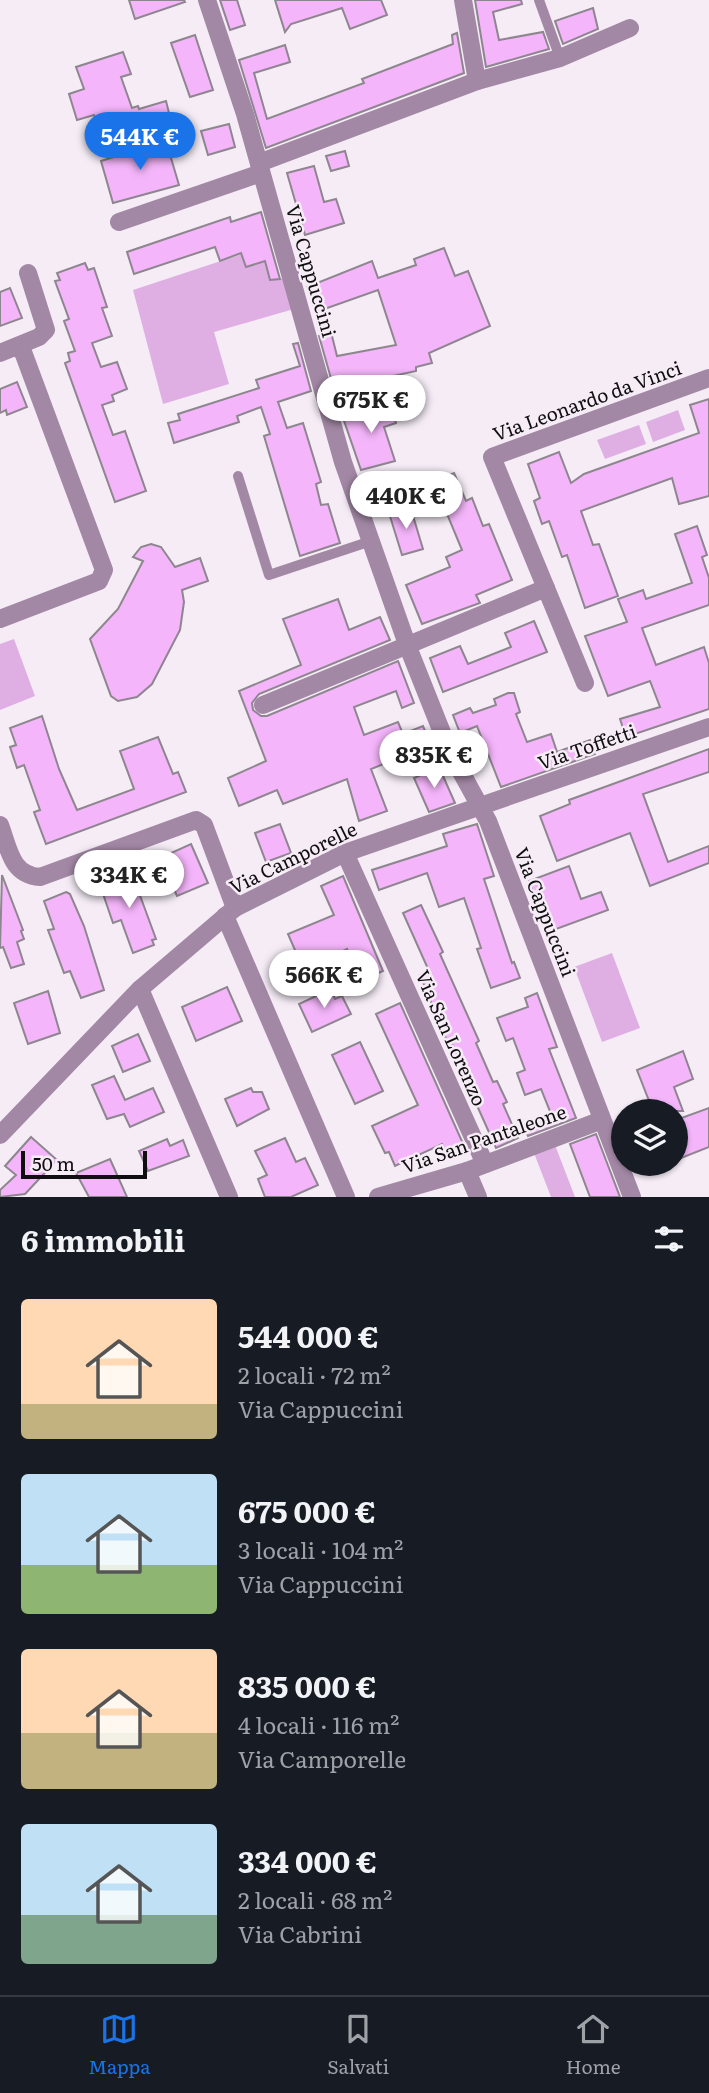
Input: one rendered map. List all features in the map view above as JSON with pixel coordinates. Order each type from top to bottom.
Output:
[{"type":"street","name":"Via Cappuccini","points":[[207,0],[260,168],[343,462],[408,647],[449,750],[488,821],[632,1197]]},
{"type":"street","points":[[463,0],[477,80]]},
{"type":"street","points":[[119,222],[477,80],[560,58],[630,28]]},
{"type":"street","points":[[8,350],[39,337],[46,330],[28,273]]},
{"type":"street","points":[[0,619],[99,581],[104,570],[23,352],[8,350]]},
{"type":"street","name":"Via Leonardo da Vinci","points":[[586,683],[492,457],[709,378]]},
{"type":"street","points":[[262,705],[546,588]]},
{"type":"street","name":"Via Toffetti","points":[[478,807],[709,727]]},
{"type":"street","name":"Via Camporelle","points":[[0,1135],[140,989],[230,912],[345,853],[478,807]]},
{"type":"street","points":[[0,825],[16,868],[23,874],[40,877],[196,820],[204,825],[230,912],[346,1197]]},
{"type":"street","name":"Via San Lorenzo","points":[[345,853],[485,1164]]},
{"type":"street","points":[[140,989],[229,1197]]},
{"type":"street","name":"Via San Pantaleone","points":[[378,1197],[467,1171],[602,1120]]},
{"type":"street","points":[[467,1171],[478,1197]]},
{"type":"lane","points":[[539,0],[560,58]]},
{"type":"lane","points":[[238,476],[269,575],[371,541]]},
{"type":"shaded area","points":[[242,254],[246,267],[265,261],[270,280],[285,278],[294,309],[214,332],[229,384],[163,404],[133,290]]},
{"type":"shaded area","points":[[678,410],[685,430],[653,442],[646,422]]},
{"type":"shaded area","points":[[639,425],[646,444],[605,459],[597,440]]},
{"type":"shaded area","points":[[14,639],[35,696],[0,710],[0,644]]},
{"type":"shaded area","points":[[612,953],[640,1028],[602,1042],[574,967]]},
{"type":"shaded area","points":[[555,1145],[575,1197],[551,1197],[534,1153]]},
{"type":"building","points":[[129,0],[184,0],[185,2],[135,19]]},
{"type":"building","points":[[220,0],[237,0],[245,25],[230,30]]},
{"type":"building","points":[[275,0],[381,0],[387,15],[350,29],[342,8],[291,24],[285,32]]},
{"type":"building","points":[[475,0],[521,0],[522,4],[493,12],[499,40],[543,32],[549,49],[486,67]]},
{"type":"building","points":[[593,8],[598,29],[563,44],[555,21]]},
{"type":"building","points":[[457,33],[464,73],[266,148],[239,60],[285,45],[290,62],[254,73],[267,119],[364,83],[362,79],[453,44],[452,35]]},
{"type":"building","points":[[195,35],[213,90],[190,97],[171,43]]},
{"type":"building","points":[[123,52],[131,74],[121,77],[132,108],[138,106],[139,109],[166,101],[169,113],[100,133],[94,115],[77,120],[69,94],[84,89],[76,67]]},
{"type":"building","points":[[229,124],[235,147],[208,155],[201,131]]},
{"type":"building","points":[[166,141],[179,185],[113,203],[101,161]]},
{"type":"building","points":[[345,151],[349,166],[331,171],[326,156]]},
{"type":"building","points":[[314,166],[324,202],[336,199],[344,223],[305,235],[287,173]]},
{"type":"building","points":[[261,212],[280,279],[270,280],[265,261],[246,267],[241,253],[220,261],[215,247],[134,274],[127,252],[230,217],[231,222]]},
{"type":"building","points":[[444,248],[455,276],[468,271],[490,326],[429,353],[432,363],[416,367],[416,371],[334,389],[319,336],[331,332],[337,356],[396,345],[378,290],[316,312],[307,287],[372,261],[378,278],[416,265],[414,259]]},
{"type":"building","points":[[85,263],[88,270],[94,268],[107,307],[102,308],[112,336],[92,343],[101,367],[117,362],[127,389],[112,395],[114,401],[102,405],[113,435],[125,431],[146,491],[115,502],[65,363],[70,361],[68,353],[75,351],[64,321],[69,319],[55,281],[60,280],[57,273]]},
{"type":"building","points":[[10,288],[22,318],[0,326],[0,292]]},
{"type":"building","points":[[298,343],[311,391],[278,402],[287,428],[303,423],[321,482],[316,484],[321,505],[328,504],[340,543],[300,556],[264,436],[270,434],[261,407],[237,416],[239,422],[174,443],[168,423],[180,420],[178,414],[259,388],[256,380],[300,366],[293,344]]},
{"type":"building","points":[[17,382],[27,407],[7,415],[6,410],[0,413],[0,389]]},
{"type":"building","points":[[709,399],[709,496],[679,504],[672,478],[581,511],[593,545],[599,544],[618,596],[585,608],[567,555],[562,557],[549,521],[542,524],[534,501],[540,498],[528,464],[559,452],[571,483],[584,474],[699,433],[690,405]]},
{"type":"building","points":[[391,404],[396,423],[384,427],[395,461],[361,470],[342,415]]},
{"type":"building","points":[[454,473],[466,501],[472,498],[483,526],[489,524],[512,580],[476,595],[480,603],[422,624],[406,585],[450,567],[446,557],[462,550],[445,509],[439,512],[427,484]]},
{"type":"building","points":[[410,506],[423,549],[402,555],[389,513]]},
{"type":"building","points":[[697,526],[707,555],[702,557],[709,578],[709,605],[642,628],[656,665],[704,647],[709,663],[709,709],[626,737],[620,719],[660,707],[650,681],[608,696],[585,636],[627,622],[618,599],[643,590],[646,599],[692,583],[675,534]]},
{"type":"building","points":[[151,544],[161,547],[175,567],[200,558],[208,581],[182,590],[184,602],[180,630],[152,684],[137,697],[118,701],[111,696],[90,639],[118,609],[143,561],[133,557],[141,547]]},
{"type":"building","points":[[338,599],[349,630],[380,617],[390,640],[259,694],[252,703],[253,710],[261,716],[267,716],[398,661],[414,703],[402,708],[396,691],[354,707],[364,735],[398,722],[403,734],[423,726],[431,745],[371,769],[387,811],[359,821],[347,779],[283,804],[277,790],[239,806],[228,778],[266,761],[239,691],[301,665],[283,619]]},
{"type":"building","points":[[534,621],[547,652],[443,692],[430,658],[460,646],[468,664],[511,647],[505,633]]},
{"type":"building","points":[[514,693],[520,712],[516,714],[527,742],[551,734],[557,752],[590,740],[595,754],[501,787],[477,726],[460,733],[453,715],[470,708],[473,713],[496,705],[494,699]]},
{"type":"building","points":[[42,716],[59,769],[77,810],[134,789],[120,751],[158,737],[173,774],[178,772],[186,792],[46,844],[34,812],[40,810],[24,765],[17,768],[10,747],[16,745],[10,728]]},
{"type":"building","points":[[709,749],[709,772],[643,794],[668,862],[709,846],[709,863],[650,886],[630,833],[557,861],[540,816],[570,804],[569,800]]},
{"type":"building","points":[[439,767],[455,803],[429,812],[414,778]]},
{"type":"building","points":[[280,824],[291,853],[266,862],[255,833]]},
{"type":"building","points":[[477,824],[494,876],[484,879],[512,963],[514,962],[520,978],[491,988],[477,949],[481,948],[464,898],[439,907],[427,873],[379,890],[372,870],[447,846],[443,834]]},
{"type":"building","points":[[191,844],[208,883],[177,896],[160,858]]},
{"type":"building","points":[[569,866],[581,899],[601,892],[608,910],[548,932],[529,881]]},
{"type":"building","points":[[131,871],[156,939],[152,940],[154,945],[133,953],[121,920],[113,923],[99,882]]},
{"type":"building","points":[[2,875],[24,939],[17,942],[24,964],[11,968],[3,947],[0,948]]},
{"type":"building","points":[[343,876],[383,971],[361,981],[347,949],[307,970],[304,963],[301,964],[288,934],[334,915],[321,886]]},
{"type":"building","points":[[66,892],[70,894],[84,926],[104,990],[81,998],[70,971],[64,973],[48,930],[54,929],[44,901]]},
{"type":"building","points":[[421,905],[443,952],[440,954],[479,1041],[476,1043],[493,1082],[497,1081],[507,1102],[503,1104],[518,1138],[496,1148],[462,1072],[465,1071],[450,1040],[447,1041],[420,975],[429,971],[403,913]]},
{"type":"building","points":[[227,987],[242,1021],[196,1041],[182,1007]]},
{"type":"building","points":[[331,989],[335,999],[342,996],[351,1014],[312,1032],[299,1004]]},
{"type":"building","points":[[48,991],[60,1033],[28,1044],[14,1003]]},
{"type":"building","points":[[537,993],[557,1047],[549,1049],[576,1118],[528,1136],[525,1129],[553,1119],[541,1089],[525,1095],[517,1073],[525,1070],[513,1038],[506,1041],[497,1018],[528,1007],[525,998]]},
{"type":"building","points":[[400,1003],[465,1148],[448,1156],[442,1144],[395,1166],[389,1152],[385,1153],[372,1126],[418,1105],[376,1014]]},
{"type":"building","points":[[138,1034],[150,1061],[123,1072],[112,1046]]},
{"type":"building","points":[[360,1042],[383,1091],[355,1104],[332,1055]]},
{"type":"building","points":[[683,1051],[693,1079],[674,1087],[678,1099],[648,1099],[637,1070]]},
{"type":"building","points":[[114,1076],[125,1100],[153,1088],[164,1112],[130,1127],[124,1114],[107,1119],[92,1085]]},
{"type":"building","points":[[251,1088],[253,1092],[262,1092],[269,1109],[237,1126],[225,1099]]},
{"type":"building","points":[[709,1108],[709,1147],[688,1155],[688,1116]]},
{"type":"building","points":[[596,1134],[620,1197],[590,1197],[570,1144]]},
{"type":"building","points":[[31,1137],[57,1160],[25,1194],[0,1197],[0,1190],[16,1175],[5,1166]]},
{"type":"building","points":[[285,1138],[296,1162],[305,1158],[318,1185],[291,1197],[265,1197],[258,1179],[267,1175],[255,1151]]},
{"type":"building","points":[[167,1139],[170,1146],[183,1140],[189,1156],[148,1171],[139,1151]]},
{"type":"building","points":[[110,1159],[127,1197],[89,1197],[76,1173]]}]
